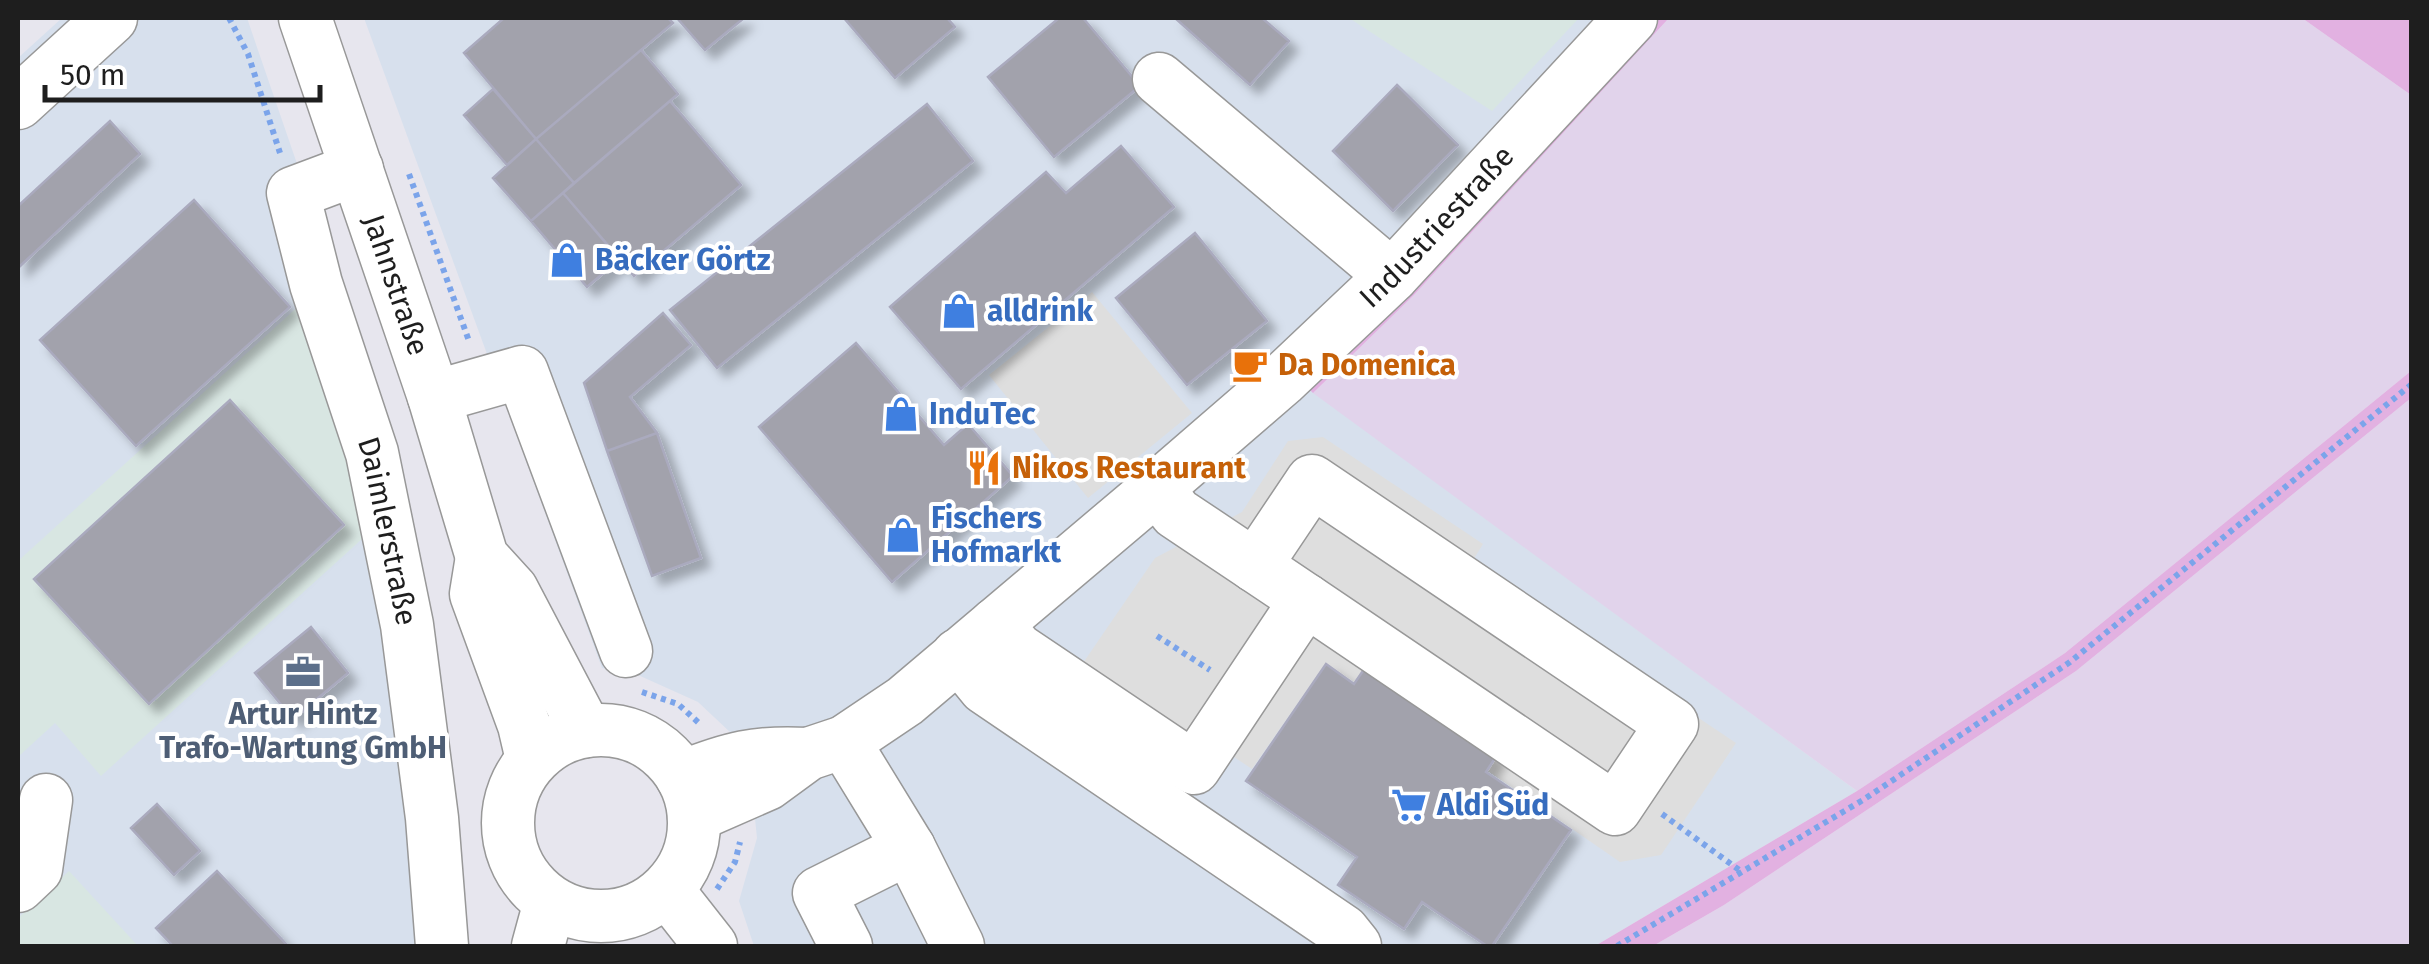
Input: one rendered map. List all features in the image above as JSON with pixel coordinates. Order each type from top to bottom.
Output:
[{"type":"street","points":[[18,103],[111,18]]},
{"type":"street","name":"Jahnstraße","points":[[306,18],[434,397],[482,557],[512,590],[586,731]]},
{"type":"street","name":"Industriestraße","points":[[688,796],[743,796],[905,702],[1282,380],[1392,276],[1631,18]]},
{"type":"street","points":[[1159,79],[1392,276]]},
{"type":"street","points":[[293,192],[356,168]]},
{"type":"street","name":"Daimlerstraße","points":[[293,192],[316,284],[372,453],[407,626],[432,818],[442,946]]},
{"type":"street","points":[[434,397],[522,372],[626,651]]},
{"type":"street","points":[[1157,488],[1176,513],[1254,566],[1306,600],[1615,809],[1672,724],[1312,481],[1254,566]]},
{"type":"street","name":"Jahnstraße","points":[[482,557],[476,594],[524,725],[532,759]]},
{"type":"street","points":[[1306,600],[1194,768],[1017,649],[977,640],[985,688],[1343,931],[1354,946]]},
{"type":"street","points":[[614,730],[641,739],[664,755],[688,796],[692,843],[683,868],[696,912],[646,906],[566,928],[515,861],[508,834],[508,807],[517,781],[532,759],[557,740],[586,731],[614,730]]},
{"type":"street","points":[[688,796],[728,759],[826,748],[909,848],[958,946]]},
{"type":"street","points":[[18,886],[36,868],[46,800]]},
{"type":"street","points":[[846,946],[819,893],[909,848]]},
{"type":"path","points":[[229,18],[248,54],[293,192]]},
{"type":"path","points":[[1618,946],[1863,800],[2070,662],[2412,384]]},
{"type":"path","points":[[1157,636],[1244,692]]},
{"type":"path","points":[[1628,790],[1742,872]]},
{"type":"path","points":[[696,912],[735,862],[743,826],[743,796]]},
{"type":"shaded area","points":[[62,18],[247,18],[397,455],[463,878],[468,946],[18,946],[18,58]]},
{"type":"shaded area","points":[[364,18],[1659,18],[1408,289],[1307,387],[1857,791],[1595,946],[754,946],[739,901],[757,838],[751,780],[731,733],[698,702],[638,675],[602,668]]},
{"type":"shaded area","points":[[1349,18],[1579,18],[1492,111]]},
{"type":"shaded area","points":[[1659,18],[1669,18],[1414,295],[1313,393],[1307,387],[1408,289]]},
{"type":"shaded area","points":[[1669,18],[2302,18],[2411,95],[2411,371],[2065,653],[1857,791],[1313,393],[1414,295]]},
{"type":"shaded area","points":[[2302,18],[2411,21],[2411,95]]},
{"type":"shaded area","name":"alldrink","points":[[1092,292],[1192,413],[1088,498],[989,375]]},
{"type":"shaded area","points":[[303,302],[373,529],[101,776],[55,723],[18,757],[18,561]]},
{"type":"shaded area","points":[[2411,371],[2411,398],[2076,671],[1724,905],[1653,946],[1595,946],[1857,791],[2065,653]]},
{"type":"shaded area","points":[[2411,398],[2411,946],[1653,946],[1724,905],[2076,671]]},
{"type":"shaded area","name":"Aldi Süd","points":[[1323,437],[1483,544],[1470,565],[1736,743],[1661,855],[1620,862],[1488,771],[1498,756],[1366,665],[1354,682],[1325,664],[1252,769],[1228,753],[1200,794],[1059,698],[1155,558],[1242,512],[1288,441]]},
{"type":"shaded area","points":[[69,871],[138,946],[18,946],[18,918]]},
{"type":"building","points":[[504,18],[668,18],[673,23],[536,139],[464,53]]},
{"type":"building","points":[[677,18],[744,18],[705,50]]},
{"type":"building","points":[[844,18],[947,18],[955,27],[895,78]]},
{"type":"building","points":[[1059,18],[1083,18],[1140,86],[1054,157],[988,77]]},
{"type":"building","points":[[1175,18],[1262,18],[1289,41],[1250,85]]},
{"type":"building","points":[[641,50],[678,94],[574,183],[536,139]]},
{"type":"building","points":[[1397,85],[1458,145],[1393,211],[1333,151]]},
{"type":"building","points":[[493,89],[536,139],[507,165],[464,115]]},
{"type":"building","points":[[670,101],[741,185],[634,276],[563,193]]},
{"type":"building","points":[[927,104],[973,161],[717,368],[670,310]]},
{"type":"building","points":[[110,121],[140,154],[18,268],[18,206]]},
{"type":"building","points":[[536,139],[574,183],[531,221],[493,178]]},
{"type":"building","points":[[1121,146],[1174,207],[961,389],[890,307],[1046,172],[1066,193]]},
{"type":"building","points":[[563,193],[620,259],[587,287],[531,221]]},
{"type":"building","points":[[194,200],[290,307],[136,446],[40,340]]},
{"type":"building","points":[[1195,233],[1267,321],[1187,385],[1116,298]]},
{"type":"building","points":[[663,313],[691,345],[630,397],[657,433],[607,451],[584,383]]},
{"type":"building","points":[[856,343],[944,445],[968,424],[1013,476],[892,582],[759,427]]},
{"type":"building","points":[[230,400],[344,525],[149,704],[34,579]]},
{"type":"building","points":[[657,433],[701,558],[652,576],[607,451]]},
{"type":"building","points":[[311,627],[348,673],[293,719],[255,673]]},
{"type":"building","name":"Aldi Süd","points":[[1326,664],[1354,684],[1367,665],[1497,755],[1486,772],[1571,830],[1492,946],[1422,902],[1404,929],[1338,885],[1357,857],[1246,781]]},
{"type":"building","points":[[157,804],[200,851],[174,875],[131,828]]},
{"type":"building","points":[[217,871],[288,946],[173,946],[156,928]]},
{"type":"place","name":"Bäcker Görtz","points":[[567,260]]},
{"type":"place","name":"alldrink","points":[[959,311]]},
{"type":"place","name":"Da Domenica","points":[[1250,365]]},
{"type":"place","name":"InduTec","points":[[901,414]]},
{"type":"place","name":"Nikos Restaurant","points":[[984,468]]},
{"type":"place","name":"Fischers Hofmarkt","points":[[903,535]]},
{"type":"place","name":"Artur Hintz Trafo-Wartung GmbH","points":[[303,672]]},
{"type":"place","name":"Aldi Süd","points":[[1409,805]]}]
